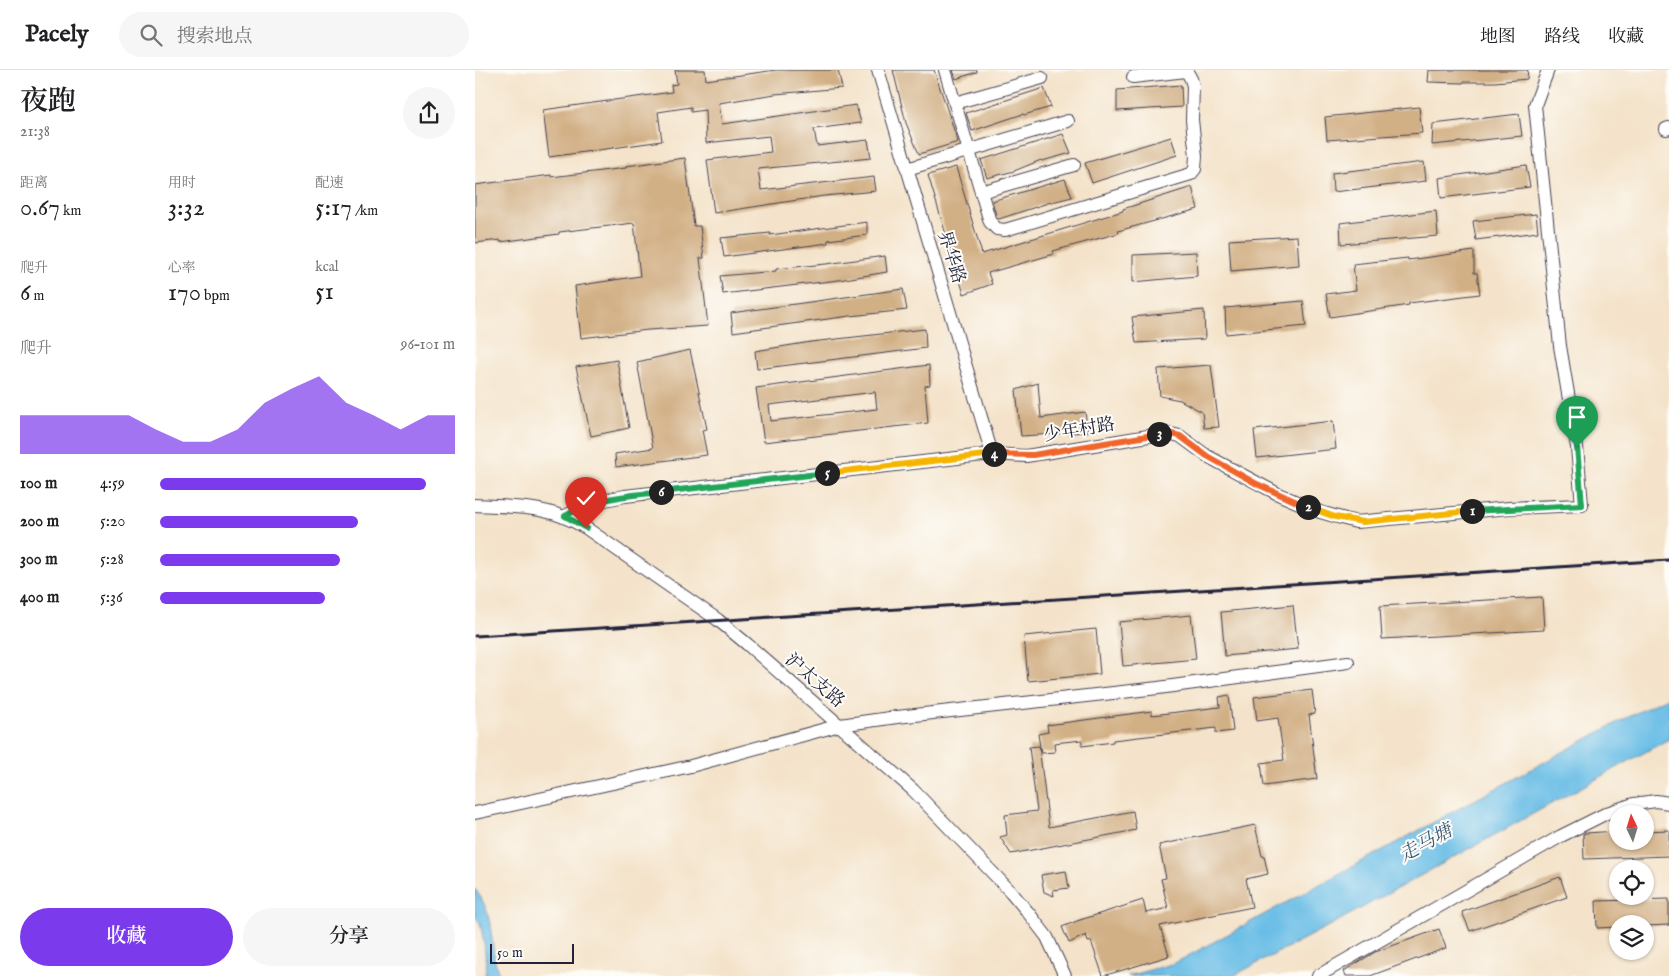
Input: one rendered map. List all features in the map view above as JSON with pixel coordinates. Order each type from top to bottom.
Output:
[{"type":"street","name":"界华路","points":[[878,70],[992,454]]},
{"type":"street","points":[[945,70],[991,225],[997,229],[1009,230],[1191,174],[1195,169],[1196,156],[1192,120],[1193,86],[1191,78],[1186,70],[1133,77]]},
{"type":"street","name":"少年村路","points":[[565,516],[595,502],[625,496],[992,454],[1033,455],[1167,433],[1180,436],[1207,456],[1278,494],[1320,512],[1355,522],[1509,508],[1582,505],[1577,447],[1560,346],[1535,105],[1547,70]]},
{"type":"street","points":[[955,103],[1042,78]]},
{"type":"street","points":[[907,169],[1068,121]]},
{"type":"street","points":[[981,192],[1074,165]]},
{"type":"street","name":"沪太支路","points":[[475,505],[540,509],[565,516],[586,528],[718,620],[913,790],[1027,911],[1047,937],[1065,976]]},
{"type":"street","points":[[475,813],[691,766],[840,725],[1158,688],[1348,662]]},
{"type":"street","points":[[1318,976],[1561,836],[1607,813],[1634,804],[1656,801],[1669,802]]},
{"type":"water","name":"走马塘","points":[[1669,697],[1669,739],[1340,920],[1233,976],[1128,976],[1175,963],[1618,722]]},
{"type":"water","points":[[475,889],[487,911],[496,965],[500,976],[485,976],[484,943],[480,923],[475,916]]},
{"type":"building","points":[[675,70],[705,70],[706,80],[776,70],[838,70],[842,88],[775,94],[719,103],[722,124],[856,105],[861,123],[814,129],[817,146],[868,140],[871,158],[758,169],[761,190],[874,177],[876,191],[824,196],[714,213],[707,160],[771,152],[769,136],[706,143],[705,110],[691,112],[691,107],[658,112],[662,141],[549,157],[543,110],[672,92],[671,85],[677,84]]},
{"type":"building","points":[[893,70],[934,70],[958,142],[919,154],[906,123]]},
{"type":"building","points":[[953,70],[977,70],[977,72],[956,79]]},
{"type":"building","points":[[1429,70],[1528,70],[1527,79],[1463,83],[1428,82]]},
{"type":"building","points":[[1181,85],[1182,107],[1117,111],[1117,90]]},
{"type":"building","points":[[1044,88],[1051,107],[972,131],[966,113]]},
{"type":"building","points":[[1419,107],[1422,133],[1327,140],[1325,117]]},
{"type":"building","points":[[1519,114],[1522,136],[1432,145],[1433,124]]},
{"type":"building","points":[[1063,134],[1071,153],[1041,160],[1014,171],[987,178],[981,160]]},
{"type":"building","points":[[1171,137],[1177,155],[1092,183],[1085,163]]},
{"type":"building","points":[[685,158],[694,226],[700,226],[704,258],[700,258],[708,326],[648,330],[581,338],[575,286],[640,276],[634,223],[559,232],[559,234],[500,242],[500,240],[475,243],[475,185],[626,168],[626,166]]},
{"type":"building","points":[[1424,162],[1426,181],[1333,192],[1332,173]]},
{"type":"building","points":[[1526,165],[1530,187],[1441,198],[1439,178]]},
{"type":"building","points":[[956,167],[982,254],[1123,211],[1123,209],[1192,187],[1198,209],[1118,231],[1119,233],[1053,251],[1054,254],[988,273],[992,284],[964,294],[928,175]]},
{"type":"building","points":[[1065,179],[1072,197],[999,219],[997,218],[992,201]]},
{"type":"building","points":[[1436,211],[1438,236],[1341,244],[1340,223]]},
{"type":"building","points":[[1536,214],[1538,232],[1476,240],[1473,221]]},
{"type":"building","points":[[867,222],[867,235],[828,240],[828,243],[724,257],[721,238],[770,233],[770,235]]},
{"type":"building","points":[[1297,236],[1299,265],[1231,271],[1229,240]]},
{"type":"building","points":[[1474,251],[1474,273],[1477,273],[1480,294],[1409,303],[1409,305],[1330,317],[1326,294],[1356,290],[1353,264],[1408,258],[1408,260]]},
{"type":"building","points":[[1196,252],[1197,276],[1133,282],[1133,255]]},
{"type":"building","points":[[885,256],[887,272],[839,280],[723,294],[720,276],[776,271],[776,269]]},
{"type":"building","points":[[903,289],[907,310],[733,332],[731,313]]},
{"type":"building","points":[[1303,301],[1306,326],[1226,334],[1225,308]]},
{"type":"building","points":[[1204,310],[1205,339],[1136,343],[1132,317]]},
{"type":"building","points":[[925,329],[926,348],[757,369],[755,351],[811,342]]},
{"type":"building","points":[[690,350],[707,429],[702,430],[707,455],[616,467],[615,454],[653,448],[637,362]]},
{"type":"building","points":[[617,360],[629,428],[591,436],[576,367]]},
{"type":"building","points":[[929,365],[930,385],[925,386],[928,423],[764,442],[756,388]],"holes":[[[875,392],[877,409],[771,421],[769,405]]]},
{"type":"building","points":[[1211,365],[1219,427],[1204,428],[1202,412],[1180,400],[1160,396],[1158,369]]},
{"type":"building","points":[[1038,383],[1041,418],[1085,412],[1088,432],[1021,436],[1016,390]]},
{"type":"building","points":[[1333,421],[1336,449],[1257,458],[1254,430]]},
{"type":"building","points":[[1542,597],[1544,630],[1382,639],[1380,606]]},
{"type":"building","points":[[1293,605],[1298,649],[1225,656],[1221,612]]},
{"type":"building","points":[[1191,615],[1196,659],[1123,666],[1119,622]]},
{"type":"building","points":[[1096,629],[1100,674],[1028,681],[1024,636]]},
{"type":"building","points":[[1312,690],[1315,714],[1309,715],[1317,779],[1264,786],[1261,763],[1284,760],[1278,718],[1257,721],[1254,697]]},
{"type":"building","points":[[1229,695],[1233,731],[1216,733],[1216,728],[1113,740],[1113,742],[1082,746],[1082,740],[1054,743],[1055,752],[1041,753],[1038,734],[1048,732],[1047,725],[1152,711],[1152,715],[1220,707],[1219,697]]},
{"type":"building","points":[[1039,746],[1049,827],[1133,811],[1136,830],[1011,854],[1000,837],[1007,835],[1005,815],[1037,811],[1029,747]]},
{"type":"building","points":[[1255,825],[1268,874],[1246,879],[1252,907],[1160,926],[1169,956],[1103,976],[1091,941],[1088,942],[1086,935],[1069,943],[1062,927],[1077,921],[1143,900],[1146,913],[1168,908],[1161,879],[1166,878],[1159,845]]},
{"type":"building","points":[[1669,830],[1669,856],[1584,859],[1583,834],[1609,832],[1609,850],[1654,850],[1654,831]]},
{"type":"building","points":[[1066,871],[1069,888],[1053,890],[1054,896],[1044,892],[1041,875]]},
{"type":"building","points":[[1560,877],[1567,897],[1470,931],[1462,912]]},
{"type":"building","points":[[1654,899],[1669,899],[1669,925],[1654,926],[1654,915],[1609,915],[1609,927],[1597,928],[1596,901],[1609,901],[1609,905],[1654,905]]},
{"type":"building","points":[[1439,929],[1446,948],[1370,976],[1346,976],[1344,971],[1375,952]]},
{"type":"railway","points":[[475,636],[1669,560]]},
{"type":"route","points":[[586,528],[565,516],[595,502],[625,496],[992,454],[1026,456],[1167,433],[1180,436],[1207,456],[1278,494],[1320,512],[1355,522],[1509,508],[1582,505],[1577,447]]}]
